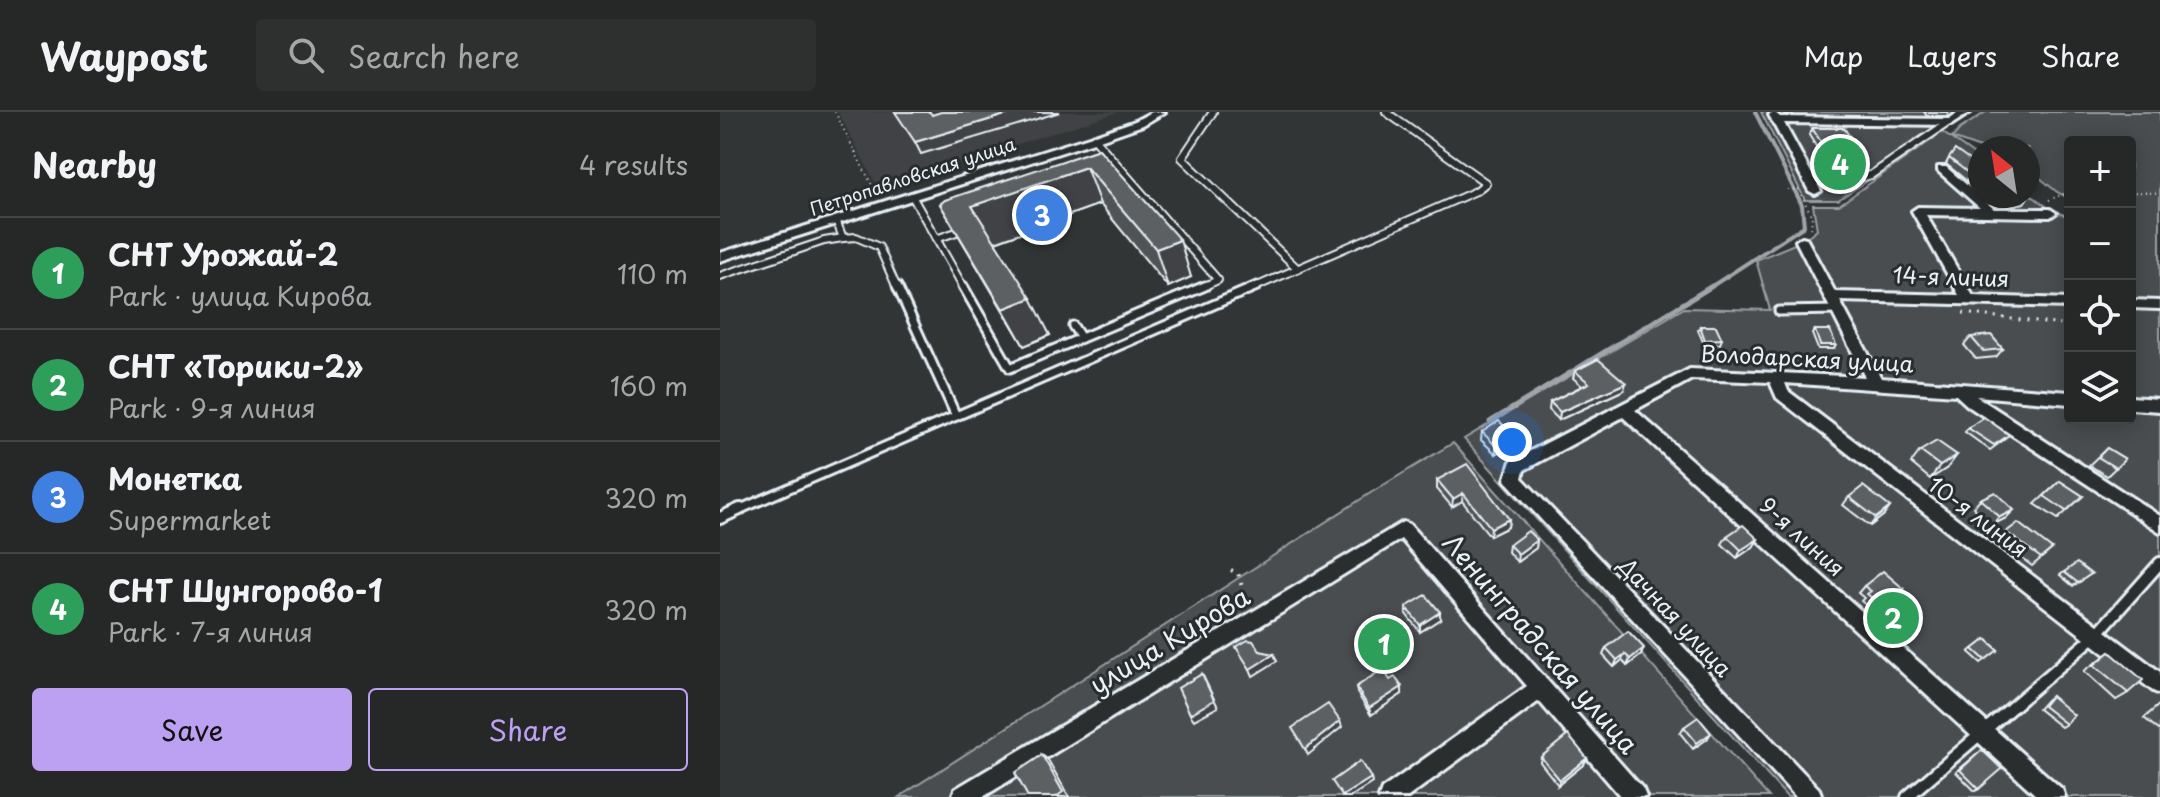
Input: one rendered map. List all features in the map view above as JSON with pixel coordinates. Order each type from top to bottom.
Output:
[{"type":"street","name":"Петропавловская улица","points":[[720,257],[1094,138],[1139,123],[1160,112]]},
{"type":"street","points":[[1812,186],[1775,116],[1950,122],[1966,112]]},
{"type":"street","points":[[1942,169],[1991,212]]},
{"type":"street","points":[[1968,299],[1918,211],[2050,213]]},
{"type":"street","points":[[1801,239],[1876,383]]},
{"type":"street","name":"14-я линия","points":[[1831,296],[2064,303]]},
{"type":"street","points":[[2136,304],[2160,305]]},
{"type":"street","name":"Володарская улица","points":[[1517,466],[1690,374],[1876,383],[2064,398]]},
{"type":"street","name":"10-я линия","points":[[1776,380],[1782,394],[2160,684]]},
{"type":"street","points":[[1961,390],[1973,402],[2160,525]]},
{"type":"street","points":[[2136,404],[2157,407]]},
{"type":"street","name":"9-я линия","points":[[1625,410],[2054,797]]},
{"type":"street","name":"Дачная улица","points":[[1517,466],[1513,480],[1811,797]]},
{"type":"street","name":"улица Кирова","points":[[963,797],[1403,529]]},
{"type":"street","name":"Ленинградская улица","points":[[1403,529],[1635,797]]},
{"type":"street","points":[[1390,797],[1542,687]]},
{"type":"lane","points":[[1213,112],[1182,158],[1298,269]]},
{"type":"lane","points":[[720,518],[1298,269],[1476,191],[1486,183],[1386,112]]},
{"type":"lane","points":[[1812,186],[1863,179],[1950,122]]},
{"type":"lane","points":[[912,196],[1010,368],[1153,304],[1218,280],[1094,138]]},
{"type":"lane","points":[[1110,178],[1124,173]]},
{"type":"lane","points":[[836,220],[843,238]]},
{"type":"lane","points":[[936,239],[975,225]]},
{"type":"lane","points":[[720,276],[824,241],[856,237],[879,247],[956,416]]},
{"type":"lane","points":[[1779,311],[1839,310]]},
{"type":"lane","points":[[1073,326],[1081,338]]},
{"type":"lane","points":[[1907,797],[2096,635],[2160,563]]},
{"type":"path","points":[[835,112],[879,199]]},
{"type":"path","points":[[1788,190],[1798,189],[1809,204],[1813,224],[1811,231],[1801,239]]},
{"type":"path","points":[[2136,192],[2160,193]]},
{"type":"path","points":[[2050,213],[2048,201],[2064,193]]},
{"type":"path","points":[[1982,317],[2064,325]]},
{"type":"path","points":[[1231,570],[1234,574],[1238,573],[1242,587],[1241,607],[1248,623]]},
{"type":"shaded area","points":[[838,112],[1119,112],[878,188]]},
{"type":"shaded area","points":[[1761,112],[1971,112],[1942,132],[1968,150],[1968,208],[2040,208],[2040,202],[2064,215],[2064,424],[2136,424],[2136,136],[2064,136],[2064,196],[2040,178],[2040,136],[1968,136],[1968,144],[1952,138],[1986,112],[2160,112],[2160,797],[1787,797],[1464,439],[1684,308],[1770,310],[1756,260],[1802,241],[1817,229],[1813,205],[1839,205],[1940,134],[1838,200],[1805,200]]},
{"type":"shaded area","points":[[1453,443],[1769,797],[899,797],[1372,492]]},
{"type":"building","points":[[895,112],[930,112],[932,115],[941,112],[1015,112],[915,142]]},
{"type":"building","points":[[1812,128],[1844,128],[1852,140],[1837,140],[1845,153],[1828,153]]},
{"type":"building","points":[[1099,149],[1180,240],[1156,249],[1086,167],[972,206],[1031,298],[1003,309],[940,204]]},
{"type":"building","points":[[1955,150],[1968,159],[1968,173],[1949,158]]},
{"type":"building","points":[[1700,326],[1716,326],[1722,339],[1705,340]]},
{"type":"building","points":[[1815,330],[1830,330],[1836,345],[1820,345]]},
{"type":"building","points":[[1991,335],[2003,349],[1983,351],[1971,337]]},
{"type":"building","points":[[1598,359],[1626,383],[1560,412],[1550,402],[1589,383],[1575,371]]},
{"type":"building","points":[[1984,417],[2009,435],[1994,445],[1968,428]]},
{"type":"building","points":[[1499,421],[1514,435],[1496,446],[1482,432]]},
{"type":"building","points":[[1937,441],[1957,455],[1940,466],[1920,451]]},
{"type":"building","points":[[2107,448],[2125,459],[2116,468],[2098,457]]},
{"type":"building","points":[[1467,464],[1509,519],[1491,528],[1463,493],[1453,499],[1437,480]]},
{"type":"building","points":[[2060,481],[2083,496],[2066,511],[2044,496]]},
{"type":"building","points":[[1863,486],[1890,507],[1876,518],[1849,497]]},
{"type":"building","points":[[1995,492],[2014,510],[2000,517],[1980,499]]},
{"type":"building","points":[[2018,523],[2052,549],[2041,558],[2006,532]]},
{"type":"building","points":[[1743,525],[1758,539],[1741,550],[1727,536]]},
{"type":"building","points":[[1528,531],[1537,540],[1518,554],[1509,545]]},
{"type":"building","points":[[2077,563],[2091,574],[2078,583],[2064,572]]},
{"type":"building","points":[[1883,571],[1904,589],[1883,607],[1867,594],[1871,591],[1864,586]]},
{"type":"building","points":[[1426,595],[1440,612],[1420,625],[1406,607]]},
{"type":"building","points":[[1628,631],[1644,648],[1630,659],[1625,654],[1617,660],[1606,648]]},
{"type":"building","points":[[1986,639],[1998,650],[1985,660],[1973,649]]},
{"type":"building","points":[[1248,640],[1253,641],[1260,651],[1274,654],[1250,669],[1236,647]]},
{"type":"building","points":[[2110,652],[2143,680],[2128,693],[2094,665]]},
{"type":"building","points":[[1383,669],[1390,680],[1395,677],[1402,687],[1369,708],[1356,687]]},
{"type":"building","points":[[1202,674],[1214,700],[1190,714],[1178,688]]},
{"type":"building","points":[[2051,696],[2074,715],[2066,724],[2043,706]]},
{"type":"building","points":[[1328,704],[1340,721],[1305,749],[1292,728]]},
{"type":"building","points":[[1698,717],[1711,733],[1697,743],[1684,727]]},
{"type":"building","points":[[1568,735],[1587,758],[1560,780],[1541,757]]},
{"type":"building","points":[[1982,750],[2002,769],[1979,789],[1960,770]]},
{"type":"building","points":[[1042,755],[1063,792],[1056,797],[1028,797],[1015,773]]},
{"type":"building","points":[[1360,761],[1371,778],[1342,796],[1332,781]]},
{"type":"waterway","points":[[1709,288],[1804,226],[1802,205],[1755,112]]},
{"type":"waterway","points":[[1490,422],[1712,286]]},
{"type":"place","name":"СНТ Шунгорово-1","points":[[1840,164]]},
{"type":"place","name":"Монетка","points":[[1042,215]]},
{"type":"place","name":"СНТ «Торики-2»","points":[[1893,618]]},
{"type":"place","name":"СНТ Урожай-2","points":[[1384,644]]}]
